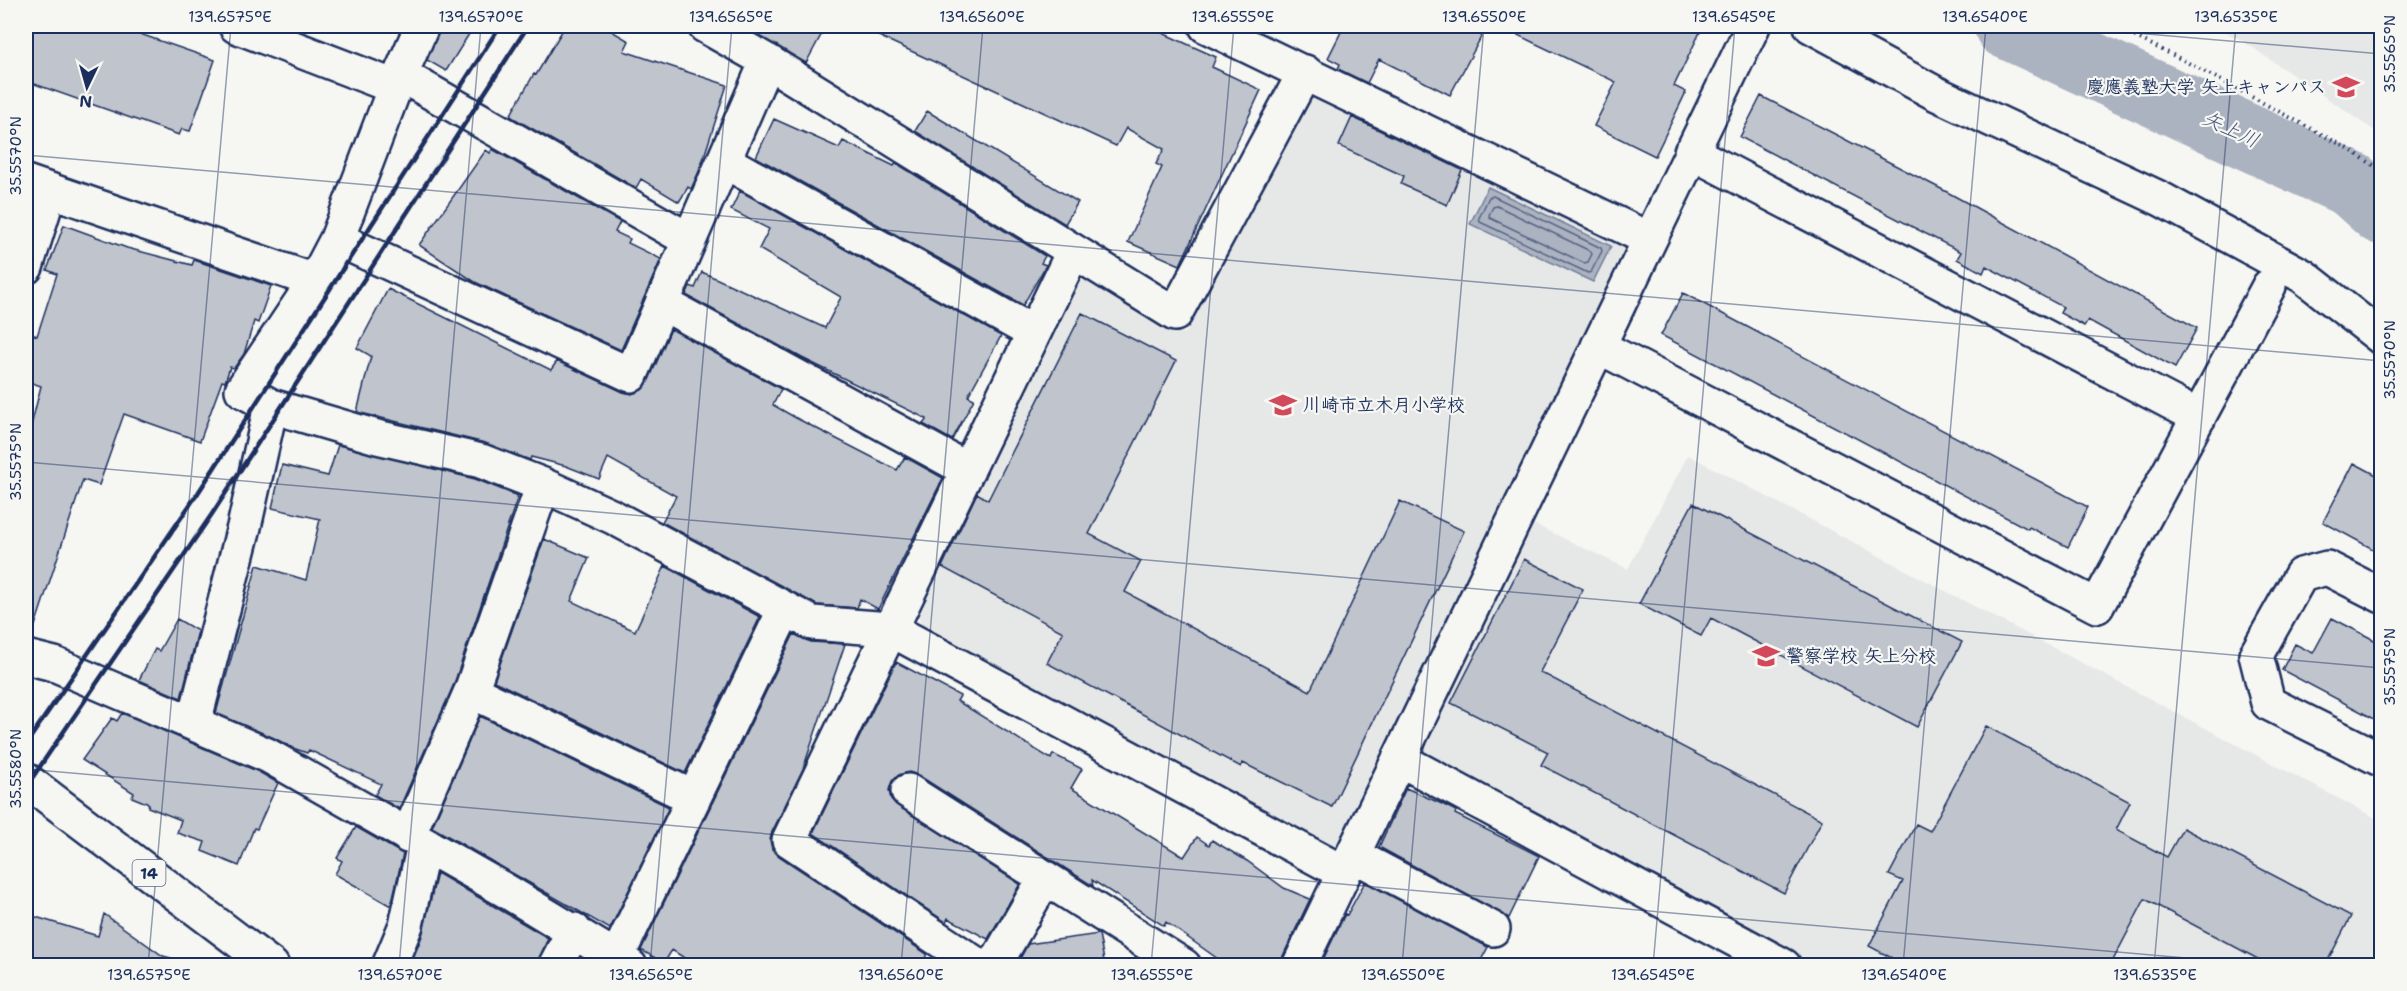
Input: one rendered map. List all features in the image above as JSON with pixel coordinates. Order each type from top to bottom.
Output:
[{"type":"street","points":[[236,26],[398,81],[689,240]]},
{"type":"street","points":[[422,26],[398,81],[337,239],[315,281],[242,390],[271,406],[377,437],[481,461],[543,485],[613,518],[812,623],[890,629],[1348,864],[1493,929]]},
{"type":"street","points":[[705,26],[1175,314],[1305,72]]},
{"type":"street","points":[[1206,26],[1649,239]]},
{"type":"street","points":[[1299,966],[1753,26]]},
{"type":"street","points":[[1811,26],[1935,93],[2161,199],[2303,276],[2382,338]]},
{"type":"street","points":[[337,239],[631,375],[767,62]]},
{"type":"street","points":[[1691,152],[2199,417]]},
{"type":"street","points":[[724,161],[1034,333]]},
{"type":"street","points":[[26,267],[38,186],[315,281]]},
{"type":"street","points":[[980,966],[789,840],[1073,252]]},
{"type":"street","points":[[1598,346],[2097,606],[2269,286]]},
{"type":"street","points":[[662,303],[968,470]]},
{"type":"street","points":[[194,723],[244,528],[271,406]]},
{"type":"street","points":[[389,966],[406,925],[416,840],[543,485]]},
{"type":"street","points":[[2382,596],[2327,568],[2301,575],[2256,655],[2268,703],[2382,760]]},
{"type":"street","points":[[26,657],[54,664],[267,755],[574,930],[624,961],[694,798],[785,609]]},
{"type":"street","points":[[471,691],[694,798]]},
{"type":"street","points":[[1399,759],[1784,966]]},
{"type":"street","name":"14","points":[[26,780],[272,966]]},
{"type":"street","points":[[908,790],[1184,966]]},
{"type":"street","points":[[994,966],[1045,878]]},
{"type":"street","points":[[555,966],[574,930]]},
{"type":"path","points":[[2113,26],[2181,59],[2349,149],[2382,171]]},
{"type":"shaded area","name":"慶應義塾大学 矢上キャンパス","points":[[2212,26],[2381,26],[2381,135],[2240,39]]},
{"type":"shaded area","name":"川崎市立木月小学校","points":[[1315,92],[1621,237],[1625,246],[1345,844],[1326,850],[925,639],[919,617],[1080,268],[1185,334],[1300,98]]},
{"type":"shaded area","name":"警察学校 矢上分校","points":[[1688,455],[2381,821],[2381,965],[1810,965],[1419,759],[1420,743],[1527,521],[1628,569]]},
{"type":"water","points":[[1488,187],[1611,246],[1593,282],[1470,224]]},
{"type":"building","points":[[26,26],[117,26],[215,60],[190,131],[182,129],[179,135],[26,81]]},
{"type":"building","points":[[440,26],[474,26],[446,71],[427,60]]},
{"type":"building","points":[[565,26],[603,26],[629,41],[624,51],[727,85],[700,169],[691,189],[688,187],[679,202],[641,179],[636,188],[510,116]]},
{"type":"building","points":[[742,26],[826,26],[806,63]]},
{"type":"building","points":[[857,26],[1147,26],[1216,57],[1212,67],[1261,90],[1180,265],[1128,242],[1162,167],[1156,164],[1164,149],[1126,128],[1116,146]]},
{"type":"building","points":[[1344,26],[1487,26],[1450,95],[1379,59],[1367,83],[1338,69],[1340,64],[1328,58]]},
{"type":"building","points":[[1499,26],[1703,26],[1674,86],[1686,92],[1655,156],[1594,126],[1616,82]]},
{"type":"building","points":[[1761,96],[1947,192],[2197,328],[2175,368],[2088,320],[2084,326],[2060,313],[2063,307],[1986,266],[1983,273],[1957,259],[1961,252],[1740,137]]},
{"type":"building","points":[[927,111],[1078,202],[1065,224],[915,131]]},
{"type":"building","points":[[1352,117],[1462,170],[1447,205],[1401,184],[1404,176],[1339,146]]},
{"type":"building","points":[[774,119],[839,148],[843,141],[894,166],[896,163],[1045,256],[1041,263],[1046,265],[1023,305],[756,157]]},
{"type":"building","points":[[492,149],[620,222],[615,232],[630,239],[628,243],[661,259],[621,350],[475,282],[419,245],[486,150],[490,153]]},
{"type":"building","points":[[740,191],[1001,336],[968,396],[974,399],[952,440],[923,424],[927,419],[802,358],[686,295],[690,286],[695,288],[702,272],[825,328],[841,297],[759,249],[769,229],[731,210]]},
{"type":"building","points":[[64,225],[127,248],[192,265],[194,260],[271,286],[258,323],[254,321],[244,354],[234,368],[230,367],[225,382],[222,381],[200,441],[124,414],[99,485],[83,480],[31,638],[26,637],[26,446],[41,386],[26,381],[26,353],[32,334],[37,336],[57,274],[47,270]]},
{"type":"building","points":[[388,289],[551,370],[557,361],[632,394],[642,390],[648,382],[671,329],[781,389],[773,405],[796,418],[897,470],[905,457],[943,478],[878,609],[860,599],[857,608],[817,605],[662,522],[676,496],[608,458],[599,479],[566,466],[531,457],[530,460],[485,443],[357,412],[371,356],[357,348]]},
{"type":"building","points":[[1683,293],[2088,507],[2068,547],[2029,527],[2028,529],[1661,335]]},
{"type":"building","points":[[1082,313],[1176,361],[1089,534],[1141,561],[1125,592],[1310,691],[1400,501],[1464,531],[1332,807],[1243,763],[1241,767],[1047,663],[1063,632],[942,567],[977,493],[988,500]]},
{"type":"building","points":[[338,445],[475,479],[518,496],[454,684],[399,809],[375,795],[381,784],[309,750],[307,753],[293,748],[216,713],[257,565],[306,580],[320,519],[272,508],[282,465],[328,476]]},
{"type":"building","points":[[2354,463],[2382,478],[2382,554],[2323,522]]},
{"type":"building","points":[[1693,503],[1962,642],[1917,727],[1711,618],[1701,636],[1639,604]]},
{"type":"building","points":[[544,539],[589,558],[571,601],[635,631],[665,566],[760,617],[685,773],[494,681]]},
{"type":"building","points":[[1524,559],[1583,589],[1540,672],[1822,820],[1784,893],[1541,765],[1548,752],[1451,703]]},
{"type":"building","points":[[2332,618],[2382,644],[2382,723],[2282,670],[2295,644],[2313,653]]},
{"type":"building","points":[[177,619],[198,631],[181,698],[139,680],[155,649],[159,651]]},
{"type":"building","points":[[794,634],[811,642],[845,644],[803,769],[772,832],[770,840],[772,849],[779,856],[927,954],[921,966],[697,966],[672,950],[664,963],[641,950]]},
{"type":"building","points":[[896,662],[960,696],[957,701],[1051,759],[1053,754],[1082,769],[1071,788],[1184,857],[1197,837],[1209,845],[1212,840],[1247,861],[1284,888],[1310,899],[1282,958],[1281,966],[1228,966],[1166,922],[1164,926],[1092,880],[1093,886],[918,775],[909,772],[899,775],[892,781],[889,790],[891,799],[898,806],[1020,884],[988,939],[948,918],[946,922],[813,833]]},
{"type":"building","points":[[122,713],[259,772],[278,783],[257,829],[254,828],[239,866],[202,851],[205,842],[177,833],[181,820],[148,807],[149,804],[132,797],[134,793],[82,760],[112,718],[117,721]]},
{"type":"building","points":[[480,716],[669,807],[610,929],[432,827]]},
{"type":"building","points":[[1986,726],[2130,802],[2116,830],[2167,857],[2183,828],[2351,916],[2325,966],[2271,966],[2145,899],[2110,966],[1907,966],[1869,946],[1903,881],[1889,875],[1916,824],[1930,831]]},
{"type":"building","points":[[1406,788],[1456,811],[1455,814],[1539,856],[1509,918],[1379,847]]},
{"type":"building","points":[[356,827],[403,854],[391,906],[335,874],[342,861],[337,858]]},
{"type":"building","points":[[437,873],[548,938],[536,966],[410,966],[422,936]]},
{"type":"building","points":[[1365,882],[1488,947],[1478,966],[1320,966],[1345,914],[1347,915]]},
{"type":"building","points":[[26,914],[98,936],[104,914],[163,956],[171,958],[170,961],[177,966],[26,966]]},
{"type":"building","points":[[1099,934],[1105,966],[1016,966],[1028,944]]},
{"type":"waterway","name":"矢上川","points":[[2007,26],[2352,185],[2382,212]]},
{"type":"railway","points":[[26,744],[198,493],[500,26]]},
{"type":"railway","points":[[26,787],[212,514],[528,26]]},
{"type":"place","name":"慶應義塾大学 矢上キャンパス","points":[[2346,87]]},
{"type":"place","name":"川崎市立木月小学校","points":[[1283,405]]},
{"type":"place","name":"警察学校 矢上分校","points":[[1766,656]]}]
